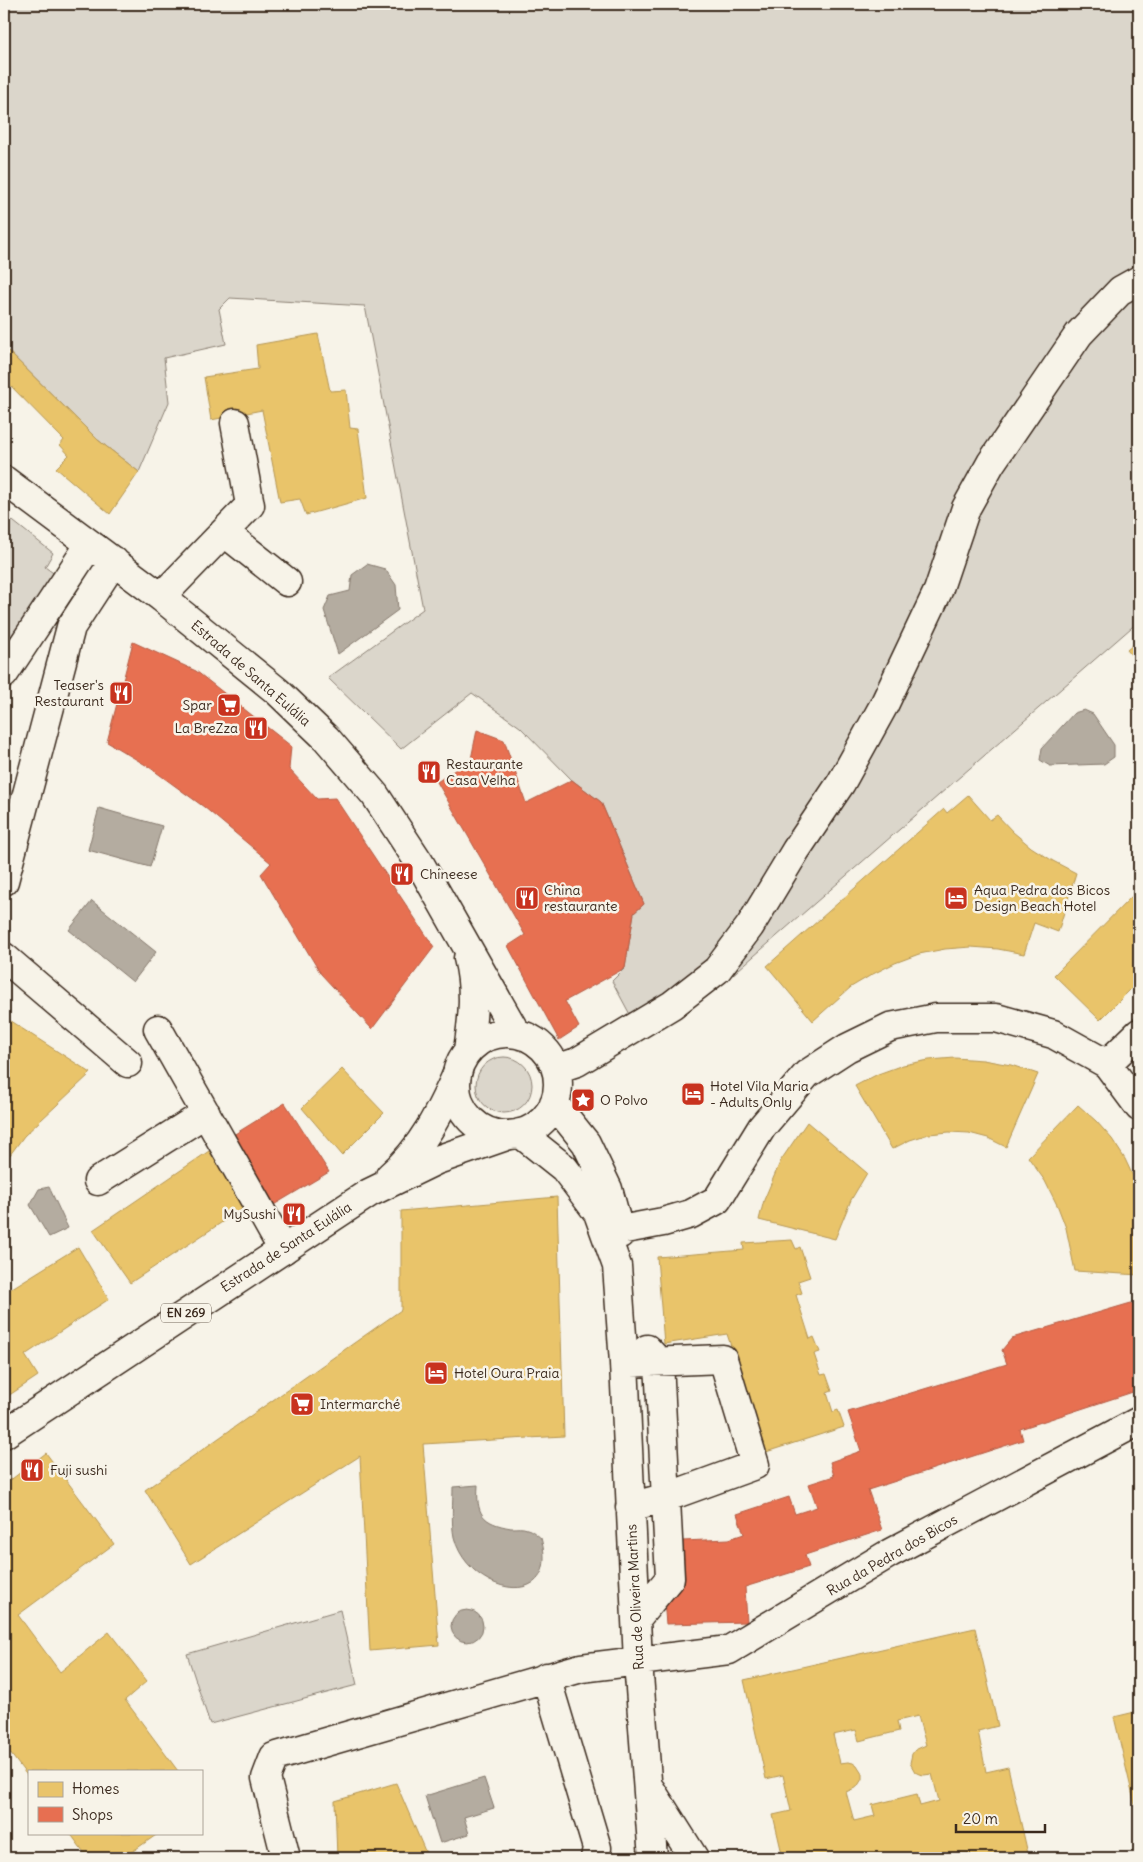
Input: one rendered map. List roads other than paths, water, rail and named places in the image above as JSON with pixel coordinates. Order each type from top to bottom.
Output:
[{"type":"street","points":[[468,1050],[478,1041],[490,1035],[516,1033],[530,1038],[541,1045],[550,1056],[556,1069],[576,1062],[672,1005],[717,970],[750,926],[796,850],[841,783],[884,705],[938,591],[966,508],[991,463],[1079,334],[1121,290],[1139,280]]},
{"type":"street","points":[[161,597],[250,505],[236,423]]},
{"type":"street","name":"Estrada de Santa Eulália","points":[[4,480],[161,597],[277,692],[326,738],[375,795],[419,862],[516,1033]]},
{"type":"street","points":[[224,532],[287,582]]},
{"type":"street","points":[[4,674],[90,544]]},
{"type":"street","points":[[4,881],[71,627],[114,562]]},
{"type":"street","name":"Estrada de Santa Eulália","points":[[4,1434],[369,1193],[398,1169],[422,1140],[442,1108],[461,1061],[468,1050],[474,1013],[472,976],[464,939]]},
{"type":"street","points":[[4,957],[128,1063]]},
{"type":"street","points":[[620,1230],[673,1220],[691,1214],[717,1200],[762,1128],[807,1074],[847,1048],[890,1027],[936,1018],[996,1018],[1053,1034],[1107,1064],[1139,1106]]},
{"type":"street","points":[[158,1029],[283,1250]]},
{"type":"street","points":[[1107,1064],[1139,1032]]},
{"type":"street","name":"Estrada de Santa Eulália","points":[[369,1193],[437,1160],[515,1134],[541,1122],[554,1103],[558,1080],[556,1069]]},
{"type":"street","name":"Estrada de Santa Eulália","points":[[457,1074],[456,1089],[460,1104],[468,1117],[480,1127],[494,1133],[515,1134]]},
{"type":"street","name":"Rua de Oliveira Martins","points":[[554,1103],[586,1143],[608,1189],[620,1230],[621,1323]]},
{"type":"street","points":[[98,1181],[206,1113]]},
{"type":"street","name":"Rua de Oliveira Martins","points":[[515,1134],[564,1168],[598,1213],[617,1266],[624,1363],[638,1662],[648,1784],[675,1831],[694,1858]]},
{"type":"street","points":[[621,1323],[659,1362],[670,1578],[637,1618]]},
{"type":"street","points":[[624,1363],[723,1359],[755,1465],[666,1496],[630,1506]]},
{"type":"street","name":"Rua da Pedra dos Bicos","points":[[286,1858],[266,1778],[274,1757],[581,1668],[729,1650],[890,1554],[1139,1421]]},
{"type":"street","points":[[546,1677],[597,1848],[595,1858]]},
{"type":"street","points":[[648,1784],[653,1858]]},
{"type":"place","name":"Teaser's Restaurant","points":[[121,693]]},
{"type":"place","name":"Spar","points":[[229,705]]},
{"type":"place","name":"La BreZza","points":[[256,728]]},
{"type":"place","name":"Restaurante Casa Velha","points":[[429,772]]},
{"type":"place","name":"Chineese","points":[[402,874]]},
{"type":"place","name":"China restaurante","points":[[527,898]]},
{"type":"place","name":"Aqua Pedra dos Bicos Design Beach Hotel","points":[[956,898]]},
{"type":"place","name":"Hotel Vila Maria - Adults Only","points":[[693,1094]]},
{"type":"place","name":"O Polvo","points":[[583,1100]]},
{"type":"place","name":"MySushi","points":[[294,1214]]},
{"type":"place","name":"Hotel Oura Praia","points":[[436,1373]]},
{"type":"place","name":"Intermarché","points":[[302,1404]]},
{"type":"place","name":"Fuji sushi","points":[[32,1470]]}]
